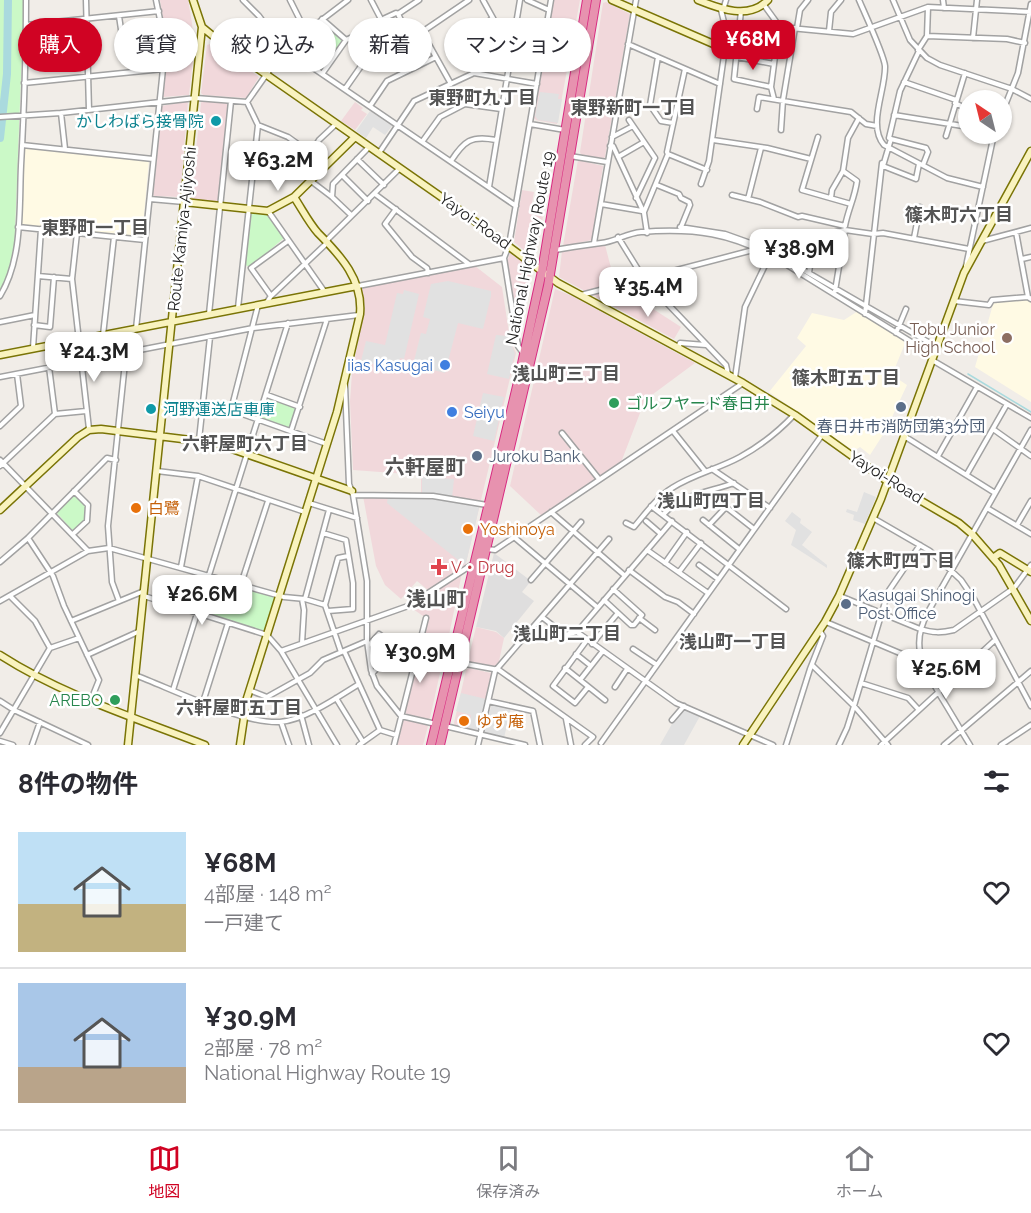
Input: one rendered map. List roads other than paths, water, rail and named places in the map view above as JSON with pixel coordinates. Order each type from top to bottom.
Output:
[{"type":"highway","name":"National Highway Route 19","points":[[440,745],[474,563],[542,271],[587,0]]},
{"type":"highway","name":"National Highway Route 19","points":[[431,745],[487,549],[550,277],[596,0]]},
{"type":"street","points":[[26,0],[26,18]]},
{"type":"street","points":[[87,0],[87,18]]},
{"type":"street","points":[[156,0],[160,18]]},
{"type":"street","name":"Route Kamiya-Ajiyoshi","points":[[128,745],[196,98],[202,27],[193,0]]},
{"type":"street","points":[[243,0],[259,18]]},
{"type":"street","points":[[290,0],[299,18]]},
{"type":"street","points":[[323,18],[348,0]]},
{"type":"street","points":[[371,0],[381,18]]},
{"type":"street","points":[[386,18],[398,14],[419,0]]},
{"type":"street","points":[[451,84],[422,32],[469,0]]},
{"type":"street","points":[[483,0],[493,18]]},
{"type":"street","points":[[517,18],[520,0]]},
{"type":"street","points":[[527,0],[549,10]]},
{"type":"street","points":[[524,353],[518,346],[504,258],[509,245],[516,207],[551,0]]},
{"type":"street","points":[[612,0],[724,49]]},
{"type":"street","points":[[594,243],[636,0]]},
{"type":"street","points":[[698,0],[722,10],[741,11],[766,2],[780,27],[853,34],[928,7],[1031,12]]},
{"type":"street","points":[[701,184],[707,170],[713,140],[727,34],[722,10],[726,0]]},
{"type":"street","points":[[781,130],[783,100],[796,28],[800,10],[808,0]]},
{"type":"street","points":[[829,31],[831,12],[841,0]]},
{"type":"street","points":[[859,0],[885,65],[877,126],[881,141],[886,147],[947,177],[983,187]]},
{"type":"street","points":[[893,0],[910,40],[918,50],[935,62],[1012,89],[1031,99]]},
{"type":"street","points":[[943,0],[944,8]]},
{"type":"street","points":[[973,38],[977,0]]},
{"type":"street","points":[[1012,89],[1025,43],[1031,4]]},
{"type":"street","points":[[891,139],[926,148],[928,152],[916,179],[883,166],[904,82],[927,36],[928,7]]},
{"type":"street","points":[[98,18],[159,11]]},
{"type":"street","points":[[741,11],[734,79],[771,87]]},
{"type":"street","points":[[345,89],[366,59],[411,40],[398,14]]},
{"type":"street","name":"Yayoi-Road","points":[[202,27],[266,75],[509,245],[550,277],[735,378],[795,415],[887,481],[939,510],[972,534],[993,558],[1014,588],[1031,621]]},
{"type":"street","points":[[322,74],[346,40],[336,31]]},
{"type":"street","points":[[740,36],[777,41],[771,87],[774,99]]},
{"type":"street","points":[[927,36],[1007,39],[1025,43]]},
{"type":"street","points":[[628,44],[720,84]]},
{"type":"street","points":[[370,106],[387,81],[436,57]]},
{"type":"street","points":[[658,57],[650,105],[661,121],[673,123]]},
{"type":"street","points":[[737,57],[774,64]]},
{"type":"street","points":[[643,212],[657,185],[668,154],[685,69]]},
{"type":"street","points":[[0,296],[9,280],[15,260],[24,72]]},
{"type":"street","points":[[88,72],[89,110]]},
{"type":"street","points":[[24,83],[131,72]]},
{"type":"street","points":[[136,328],[163,72]]},
{"type":"street","points":[[247,102],[268,72]]},
{"type":"street","points":[[319,72],[516,207]]},
{"type":"street","points":[[489,187],[507,72]]},
{"type":"street","points":[[379,153],[414,101],[474,73],[537,84]]},
{"type":"street","points":[[946,136],[965,73]]},
{"type":"street","points":[[904,82],[956,101]]},
{"type":"street","points":[[757,109],[759,97],[783,100],[851,112],[866,124],[877,126]]},
{"type":"street","points":[[0,117],[61,113],[196,98],[247,102]]},
{"type":"street","points":[[209,314],[231,101]]},
{"type":"street","points":[[238,309],[258,125],[247,102]]},
{"type":"street","points":[[422,142],[440,117],[465,104],[501,109]]},
{"type":"street","points":[[61,113],[65,149]]},
{"type":"street","points":[[894,115],[958,125]]},
{"type":"street","points":[[831,198],[832,190],[843,171],[848,138],[859,118]]},
{"type":"street","points":[[629,120],[655,158],[636,198]]},
{"type":"street","points":[[310,153],[319,140],[336,124]]},
{"type":"street","points":[[530,124],[566,130]]},
{"type":"street","points":[[258,125],[288,137],[326,164]]},
{"type":"street","points":[[612,137],[633,126]]},
{"type":"street","points":[[150,199],[268,211],[294,197],[355,137]]},
{"type":"street","points":[[451,161],[461,145],[479,137],[496,140]]},
{"type":"street","points":[[818,137],[802,190],[851,204]]},
{"type":"street","points":[[713,140],[811,159]]},
{"type":"street","points":[[618,157],[644,142]]},
{"type":"street","points":[[743,745],[825,622],[839,596],[873,518],[964,273],[992,144]]},
{"type":"street","points":[[22,145],[153,159]]},
{"type":"street","points":[[332,197],[333,184],[369,146]]},
{"type":"street","points":[[610,146],[613,146],[643,212],[647,233]]},
{"type":"street","points":[[865,314],[873,234],[886,147]]},
{"type":"street","points":[[748,199],[760,148]]},
{"type":"street","points":[[668,154],[707,170]]},
{"type":"street","points":[[964,273],[1030,155]]},
{"type":"street","points":[[570,156],[607,162]]},
{"type":"street","points":[[357,159],[384,185]]},
{"type":"street","points":[[267,303],[271,296],[401,168]]},
{"type":"street","points":[[835,292],[857,181],[843,171]]},
{"type":"street","points":[[342,175],[368,201]]},
{"type":"street","points":[[310,181],[332,197],[351,216]]},
{"type":"street","points":[[657,185],[689,201],[690,205],[680,229]]},
{"type":"street","points":[[375,194],[470,264]]},
{"type":"street","points":[[732,195],[798,217],[802,216],[846,229],[914,238],[969,249]]},
{"type":"street","points":[[240,745],[249,690],[327,444],[345,381],[361,305],[356,279],[327,240],[318,232],[294,197]]},
{"type":"street","points":[[601,204],[643,212]]},
{"type":"street","points":[[914,238],[920,207]]},
{"type":"street","points":[[396,209],[385,224],[412,257],[427,268],[428,273]]},
{"type":"street","points":[[268,211],[325,292]]},
{"type":"street","points":[[18,227],[145,240]]},
{"type":"street","points":[[971,241],[981,242],[1031,228]]},
{"type":"street","points":[[680,229],[723,237],[760,249],[808,275]]},
{"type":"street","points":[[554,250],[601,243],[618,237],[680,229],[725,234],[767,249],[977,387],[1031,418]]},
{"type":"street","points":[[581,295],[846,229]]},
{"type":"street","points":[[33,348],[41,230]]},
{"type":"street","points":[[954,301],[989,305],[992,300],[1029,298],[1028,283],[1016,232]]},
{"type":"street","points":[[77,233],[72,279],[89,430]]},
{"type":"street","points":[[103,335],[114,237]]},
{"type":"street","points":[[618,237],[644,279],[726,365],[728,374]]},
{"type":"street","points":[[808,275],[814,237]]},
{"type":"street","points":[[243,267],[251,268],[288,240]]},
{"type":"street","points":[[735,378],[745,308],[770,255]]},
{"type":"street","points":[[1022,260],[1031,257]]},
{"type":"street","points":[[0,355],[504,258]]},
{"type":"street","points":[[251,268],[271,296]]},
{"type":"street","points":[[38,276],[72,279]]},
{"type":"street","points":[[34,325],[50,327],[54,277]]},
{"type":"street","points":[[835,292],[866,304],[937,347]]},
{"type":"street","points":[[231,410],[258,306]]},
{"type":"street","points":[[896,333],[906,309]]},
{"type":"street","points":[[0,377],[253,328],[360,314]]},
{"type":"street","points":[[0,322],[35,315]]},
{"type":"street","points":[[885,327],[890,318]]},
{"type":"street","points":[[291,431],[327,319]]},
{"type":"street","points":[[173,690],[288,323]]},
{"type":"street","points":[[199,440],[210,337]]},
{"type":"street","points":[[678,347],[680,343],[707,346]]},
{"type":"street","points":[[118,602],[112,582],[108,526],[126,352]]},
{"type":"street","points":[[50,367],[55,414]]},
{"type":"street","points":[[0,426],[21,406],[17,374]]},
{"type":"street","points":[[345,381],[349,484],[353,493],[367,581],[367,644],[372,674],[377,686],[401,716],[436,724]]},
{"type":"street","points":[[487,549],[495,550],[743,383]]},
{"type":"street","points":[[938,456],[977,387]]},
{"type":"street","points":[[267,395],[300,407]]},
{"type":"street","points":[[967,474],[1007,404]]},
{"type":"street","points":[[202,407],[231,410],[327,444]]},
{"type":"street","points":[[86,411],[55,414],[1,463],[88,551]]},
{"type":"street","points":[[627,523],[634,527],[651,506],[672,488],[747,452],[780,430],[795,415]]},
{"type":"street","points":[[993,429],[1031,456]]},
{"type":"street","points":[[0,510],[78,437],[89,430],[119,431],[215,443],[353,493],[433,496],[488,505]]},
{"type":"street","points":[[970,745],[921,662],[918,644],[920,629],[924,618],[1031,430]]},
{"type":"street","points":[[674,431],[705,471]]},
{"type":"street","points":[[562,433],[599,479]]},
{"type":"street","points":[[601,743],[822,435]]},
{"type":"street","points":[[904,436],[995,493]]},
{"type":"street","points":[[0,562],[28,538],[107,458],[116,460]]},
{"type":"street","points":[[712,469],[770,508]]},
{"type":"street","points":[[156,471],[198,476],[306,513]]},
{"type":"street","points":[[181,567],[198,476]]},
{"type":"street","points":[[663,516],[690,497],[712,488],[734,483]]},
{"type":"street","points":[[73,534],[87,521],[88,505],[74,491]]},
{"type":"street","points":[[241,584],[268,501]]},
{"type":"street","points":[[1017,525],[1031,501]]},
{"type":"street","points":[[309,503],[357,518]]},
{"type":"street","points":[[651,506],[786,609]]},
{"type":"street","points":[[709,525],[726,507],[754,529]]},
{"type":"street","points":[[987,508],[1031,534]]},
{"type":"street","points":[[302,643],[303,599],[329,510]]},
{"type":"street","points":[[551,512],[624,575]]},
{"type":"street","points":[[873,518],[930,551],[961,580],[981,612],[1031,706]]},
{"type":"street","points":[[703,520],[739,549]]},
{"type":"street","points":[[646,521],[661,534]]},
{"type":"street","points":[[542,617],[565,635],[577,632],[672,521]]},
{"type":"street","points":[[531,580],[581,522]]},
{"type":"street","points":[[665,563],[687,532]]},
{"type":"street","points":[[323,533],[346,540],[353,583],[353,609],[328,611]]},
{"type":"street","points":[[514,537],[597,607]]},
{"type":"street","points":[[28,538],[51,572],[99,680],[91,700]]},
{"type":"street","points":[[478,745],[495,671],[609,539]]},
{"type":"street","points":[[679,572],[701,543]]},
{"type":"street","points":[[839,745],[854,706],[881,612],[891,586],[920,545]]},
{"type":"street","points":[[0,601],[88,551],[108,548],[279,595],[325,605]]},
{"type":"street","points":[[647,550],[708,593]]},
{"type":"street","points":[[839,596],[920,629],[942,633],[954,630],[981,612],[1014,588],[1030,569],[1000,553],[993,558]]},
{"type":"street","points":[[348,556],[338,558],[325,605],[342,652],[380,730],[396,735]]},
{"type":"street","points":[[281,651],[408,606],[474,563]]},
{"type":"street","points":[[699,565],[718,579]]},
{"type":"street","points":[[628,570],[665,597],[678,602],[694,614]]},
{"type":"street","points":[[604,600],[632,625],[642,615],[612,589]]},
{"type":"street","points":[[71,621],[144,594],[267,635],[281,651],[337,745]]},
{"type":"street","points":[[10,596],[35,621],[50,648]]},
{"type":"street","points":[[592,644],[618,613]]},
{"type":"street","points":[[394,745],[426,618]]},
{"type":"street","points":[[639,618],[655,630]]},
{"type":"street","points":[[825,622],[921,662]]},
{"type":"street","points":[[203,702],[228,623]]},
{"type":"street","points":[[87,655],[140,631]]},
{"type":"street","points":[[786,745],[823,636],[823,633],[819,631]]},
{"type":"street","points":[[577,632],[602,652],[684,706],[774,745]]},
{"type":"street","points":[[249,690],[267,697],[310,673],[323,660],[367,644],[379,634],[395,647],[372,674]]},
{"type":"street","points":[[0,733],[50,648],[79,638]]},
{"type":"street","points":[[881,745],[887,743],[995,639]]},
{"type":"street","points":[[587,640],[553,686],[575,704],[588,687]]},
{"type":"street","points":[[633,649],[657,665]]},
{"type":"street","points":[[417,652],[495,671],[499,670],[593,737],[585,745]]},
{"type":"street","points":[[580,680],[602,652]]},
{"type":"street","points":[[576,654],[591,666]]},
{"type":"street","points":[[0,655],[34,675],[205,745]]},
{"type":"street","points":[[812,665],[854,706],[887,743]]},
{"type":"street","points":[[565,668],[605,700]]},
{"type":"street","points":[[615,687],[627,669]]},
{"type":"street","points":[[944,745],[1031,671]]},
{"type":"street","points":[[135,675],[244,718],[281,722],[315,710],[359,684]]},
{"type":"street","points":[[861,682],[908,698],[919,710]]},
{"type":"street","points":[[336,698],[361,744],[380,730]]},
{"type":"street","points":[[0,701],[88,745]]},
{"type":"street","points":[[488,701],[533,711],[540,745]]},
{"type":"street","points":[[672,720],[684,706]]},
{"type":"street","points":[[301,715],[309,745]]},
{"type":"street","points":[[566,718],[571,745]]},
{"type":"street","points":[[32,745],[40,722]]},
{"type":"street","points":[[281,722],[289,745]]},
{"type":"street","points":[[1002,745],[1031,725]]},
{"type":"street","points":[[445,726],[525,745]]},
{"type":"street","points":[[69,745],[72,737]]},
{"type":"street","points":[[0,741],[13,745]]},
{"type":"waterway","points":[[0,138],[7,74],[8,0]]},
{"type":"waterway","points":[[968,374],[1031,412]]},
{"type":"place","name":"かしわばら接骨院","points":[[216,121]]},
{"type":"place","name":"Tobu Junior High School","points":[[1007,338]]},
{"type":"place","name":"iias Kasugai","points":[[445,365]]},
{"type":"place","name":"ゴルフヤード春日井","points":[[614,403]]},
{"type":"place","name":"春日井市消防団第3分団","points":[[901,407]]},
{"type":"place","name":"河野運送店車庫","points":[[151,409]]},
{"type":"place","name":"Seiyu","points":[[452,412]]},
{"type":"place","name":"Juroku Bank","points":[[477,456]]},
{"type":"place","name":"白鷺","points":[[136,508]]},
{"type":"place","name":"Yoshinoya","points":[[468,529]]},
{"type":"place","name":"V・Drug","points":[[439,567]]},
{"type":"place","name":"Kasugai Shinogi Post Office","points":[[846,604]]},
{"type":"place","name":"AREBO","points":[[115,700]]},
{"type":"place","name":"ゆず庵","points":[[464,721]]},
{"type":"district","name":"東野町九丁目","points":[[482,97]]},
{"type":"district","name":"東野新町一丁目","points":[[633,107]]},
{"type":"district","name":"篠木町六丁目","points":[[959,214]]},
{"type":"district","name":"東野町一丁目","points":[[95,227]]},
{"type":"district","name":"浅山町三丁目","points":[[566,373]]},
{"type":"district","name":"篠木町五丁目","points":[[846,377]]},
{"type":"district","name":"六軒屋町六丁目","points":[[245,443]]},
{"type":"district","name":"六軒屋町","points":[[425,467]]},
{"type":"district","name":"浅山町四丁目","points":[[711,500]]},
{"type":"district","name":"篠木町四丁目","points":[[901,560]]},
{"type":"district","name":"浅山町","points":[[436,599]]},
{"type":"district","name":"浅山町二丁目","points":[[567,633]]},
{"type":"district","name":"浅山町一丁目","points":[[733,641]]},
{"type":"district","name":"六軒屋町五丁目","points":[[239,707]]}]
